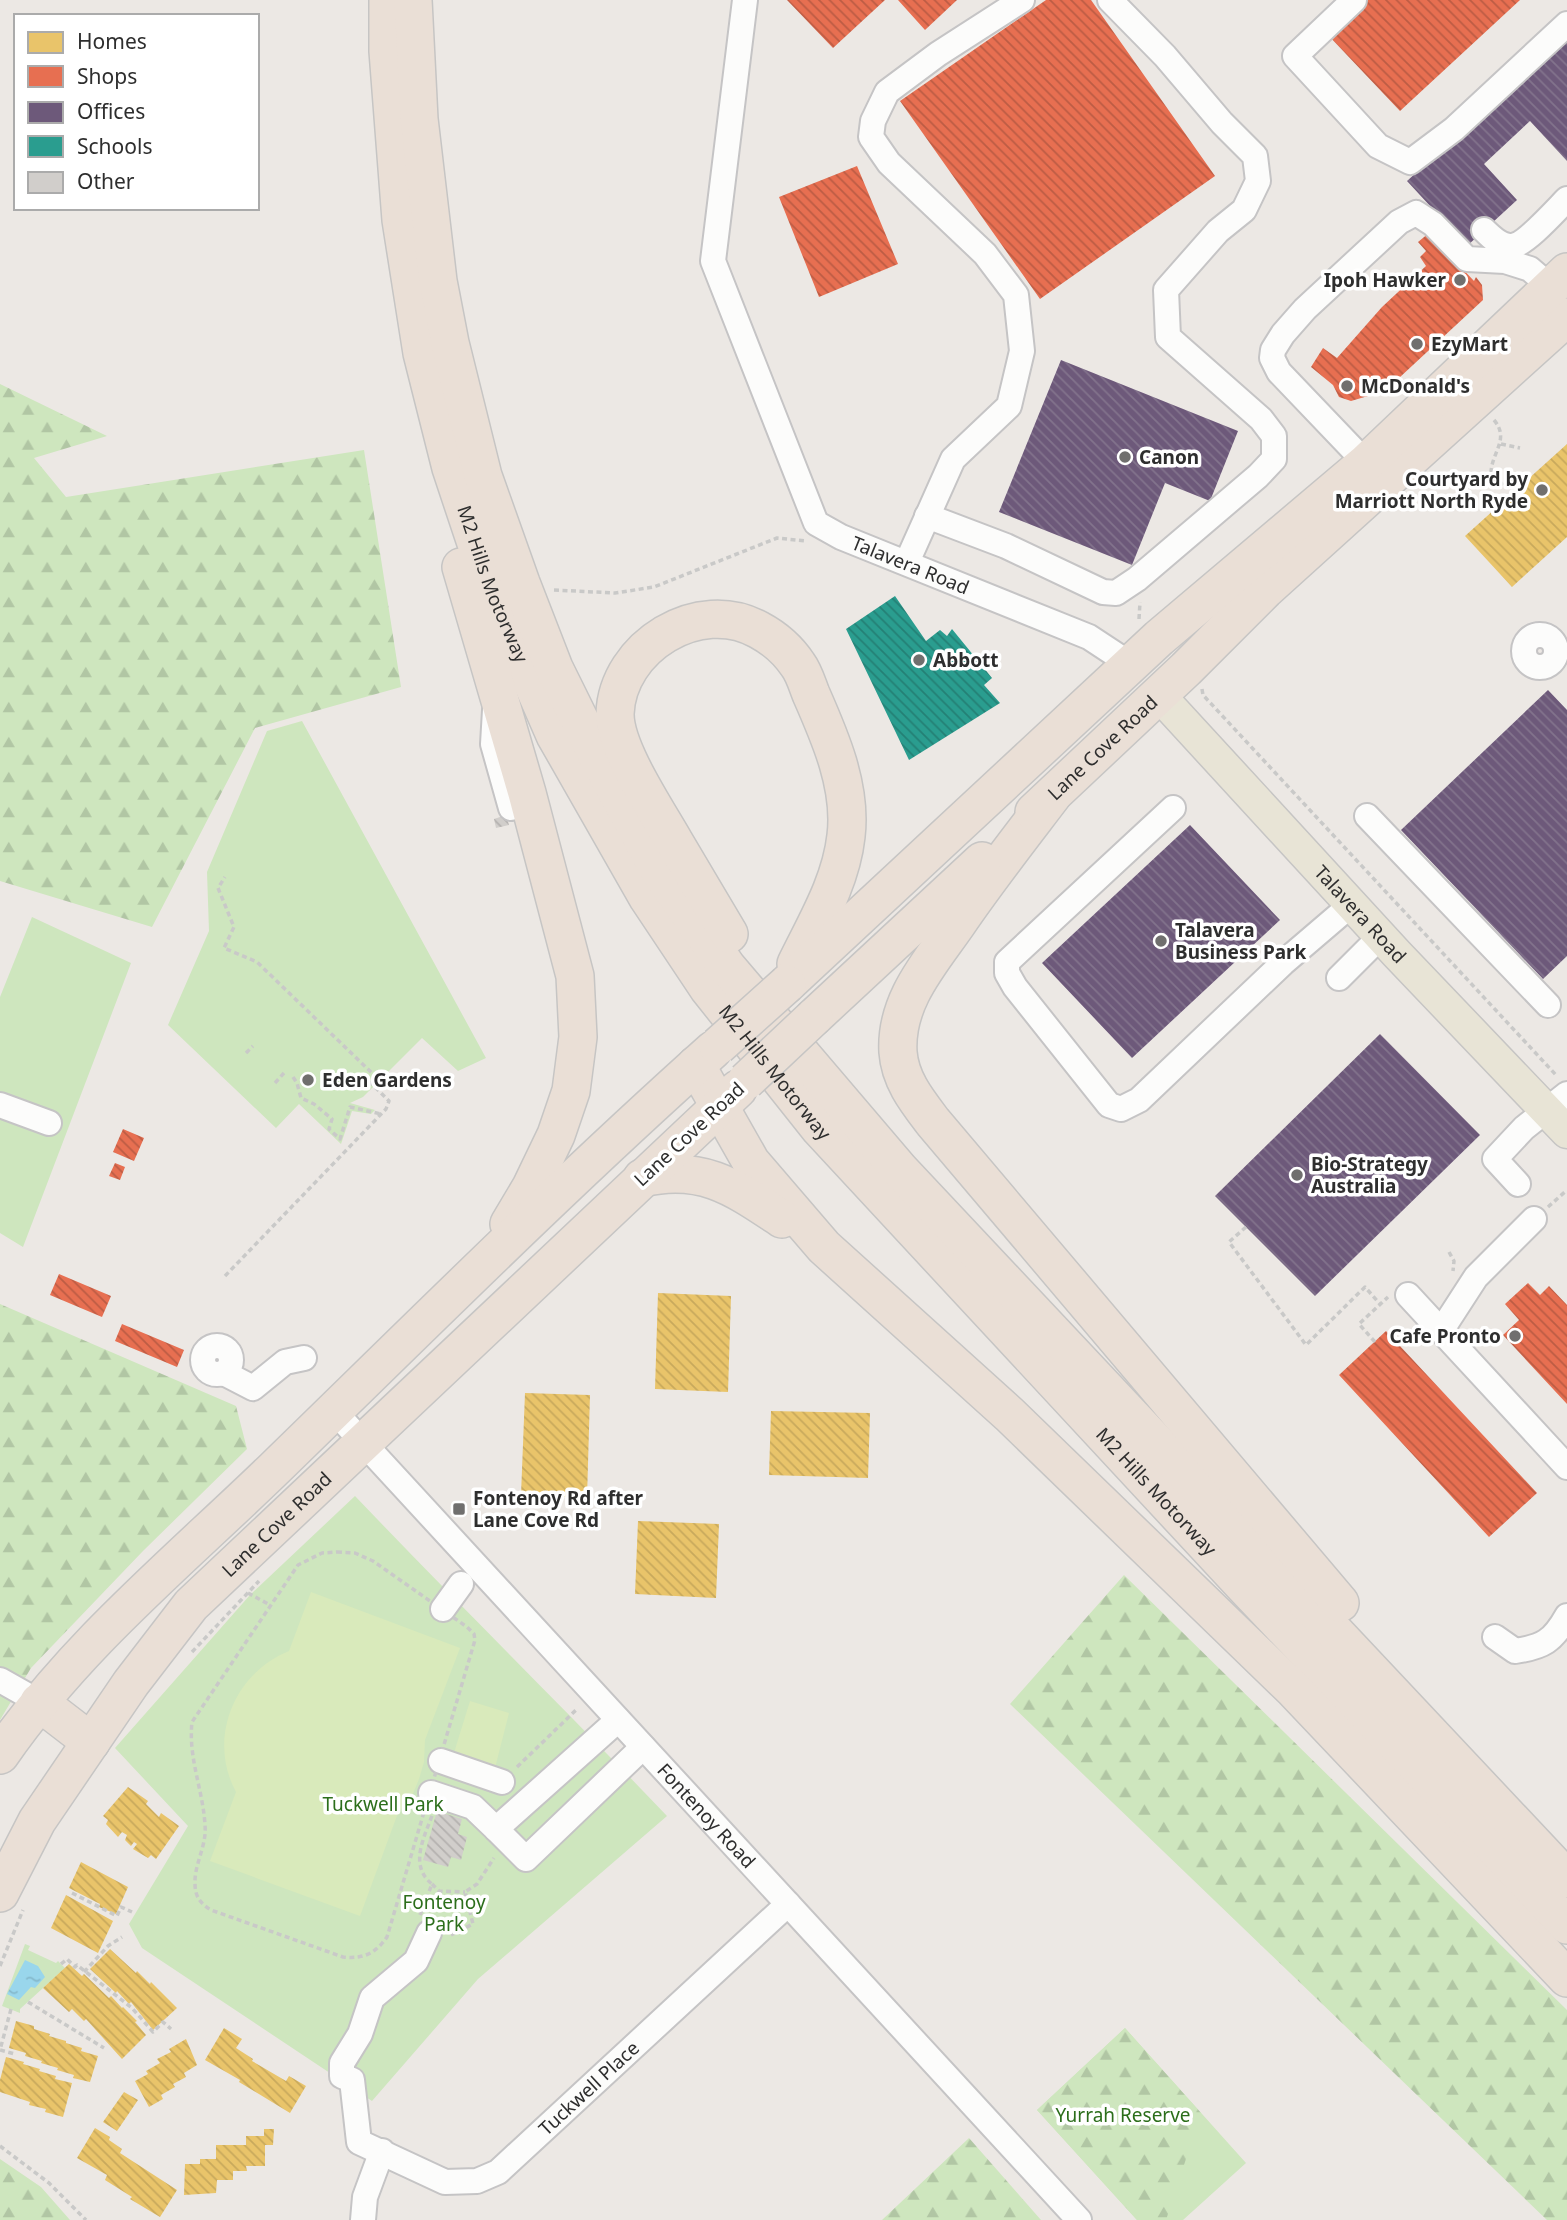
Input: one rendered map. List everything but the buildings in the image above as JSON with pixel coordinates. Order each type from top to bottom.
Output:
[{"type":"highway","name":"M2 Hills Motorway","points":[[388,0],[388,51],[400,207],[422,353],[451,468],[492,591],[555,735],[648,898],[708,988],[786,1089],[838,1148],[1245,1587],[1567,1925]]},
{"type":"highway","name":"M2 Hills Motorway","points":[[414,0],[419,119],[440,294],[483,476],[554,668],[660,872],[727,967],[802,1030],[900,1170],[1567,1879]]},
{"type":"highway","points":[[0,1755],[39,1702],[100,1633],[707,1056],[1130,664],[1562,293]]},
{"type":"highway","name":"Lane Cove Road","points":[[12,1899],[37,1821],[131,1683],[191,1605],[746,1080],[1052,796],[1265,590],[1562,293]]},
{"type":"highway","points":[[422,353],[413,403],[496,687],[575,976],[578,1037],[571,1091],[556,1136],[531,1187],[486,1264]]},
{"type":"highway","points":[[787,984],[838,877],[846,836],[842,778],[823,720],[799,666],[783,646],[757,629],[732,620],[689,623],[676,627],[653,641],[643,650],[622,683],[615,714],[619,738],[636,774],[717,914],[776,1006],[802,1030]]},
{"type":"highway","points":[[1130,664],[1158,694]]},
{"type":"highway","points":[[1052,796],[983,886],[911,992],[900,1020],[898,1042],[899,1062],[907,1084],[933,1122],[1567,1872]]},
{"type":"highway","points":[[707,1056],[721,1106],[732,1132],[751,1162],[824,1247],[1010,1415],[1294,1690],[1567,1978]]},
{"type":"highway","points":[[642,1178],[675,1173],[714,1179],[737,1189],[824,1247]]},
{"type":"highway","points":[[39,1702],[91,1742]]},
{"type":"main road","name":"Talavera Road","points":[[1158,694],[1381,936],[1560,1112]]},
{"type":"street","name":"Talavera Road","points":[[745,0],[713,261],[816,523],[841,537],[1089,637],[1130,664]]},
{"type":"street","points":[[907,562],[953,459],[1009,406],[1022,351],[1016,295],[985,254],[889,163],[872,137],[873,121],[887,92],[938,54],[1022,0]]},
{"type":"street","points":[[927,516],[1006,546],[1103,592],[1116,593],[1126,588],[1177,545],[1258,476],[1274,459],[1275,436],[1261,419],[1168,337],[1166,317],[1166,290],[1217,231],[1244,210],[1258,181],[1255,156],[1110,0]]},
{"type":"street","points":[[1354,0],[1295,56],[1378,146],[1410,162],[1454,129],[1567,24]]},
{"type":"street","points":[[1366,463],[1279,372],[1272,358],[1273,350],[1283,334],[1305,309],[1399,222],[1416,212],[1433,224],[1467,259],[1506,261],[1519,255],[1567,199]]},
{"type":"street","points":[[1484,230],[1495,241],[1519,255],[1530,268],[1562,293]]},
{"type":"street","points":[[496,687],[493,744],[511,808]]},
{"type":"street","points":[[1173,808],[1007,962],[1006,973],[1015,987],[1109,1105],[1121,1109],[1139,1100],[1283,963],[1352,904]]},
{"type":"street","points":[[1367,816],[1548,1005]]},
{"type":"street","points":[[1339,978],[1381,936]]},
{"type":"street","points":[[0,1105],[48,1123]]},
{"type":"street","points":[[1518,1184],[1494,1158],[1524,1128],[1560,1112]]},
{"type":"street","points":[[1541,1213],[1476,1277],[1425,1313],[1567,1467]]},
{"type":"street","points":[[224,1373],[253,1388],[285,1362],[304,1358]]},
{"type":"street","name":"Fontenoy Road","points":[[334,1411],[1079,2220]]},
{"type":"street","points":[[443,1609],[461,1584]]},
{"type":"street","points":[[1495,1637],[1515,1651],[1533,1648],[1549,1641],[1567,1616]]},
{"type":"street","points":[[0,1680],[39,1702]]},
{"type":"street","points":[[499,1840],[618,1720]]},
{"type":"street","points":[[433,1800],[473,1807],[499,1840],[526,1859],[643,1747]]},
{"type":"street","points":[[440,1761],[502,1782]]},
{"type":"street","name":"Tuckwell Place","points":[[371,2147],[445,2182],[477,2181],[498,2172],[788,1905]]},
{"type":"street","points":[[363,2220],[371,2147],[352,2080],[342,2076],[342,2063],[360,2034],[372,1998],[416,1961],[429,1933]]},
{"type":"path","points":[[1488,413],[1500,426],[1501,444],[1492,462],[1491,472],[1505,487]]},
{"type":"path","points":[[1501,444],[1520,448]]},
{"type":"path","points":[[521,583],[558,590],[615,593],[654,587],[700,571],[745,549],[777,538],[816,541],[841,537]]},
{"type":"path","points":[[1139,620],[1141,591]]},
{"type":"path","points":[[1200,684],[1203,695],[1551,1070]]},
{"type":"path","points":[[225,877],[218,888],[234,927],[224,948],[257,962],[375,1076],[370,1082],[389,1101],[381,1114],[225,1276]]},
{"type":"path","points":[[246,1053],[253,1046]]},
{"type":"path","points":[[275,1083],[284,1073]]},
{"type":"path","points":[[292,1077],[297,1083],[300,1098],[314,1104],[332,1119],[329,1129],[340,1139],[350,1107],[381,1114]]},
{"type":"path","points":[[1541,1213],[1567,1190]]},
{"type":"path","points":[[1246,1227],[1229,1242],[1306,1345],[1366,1287],[1380,1304]]},
{"type":"path","points":[[1375,1342],[1359,1324],[1390,1296],[1404,1311],[1425,1313]]},
{"type":"path","points":[[433,1800],[416,1840],[387,1937],[380,1947],[366,1957],[343,1957],[211,1910],[201,1904],[195,1893],[194,1880],[204,1842],[205,1826],[190,1741],[192,1722],[298,1565],[322,1553],[355,1553],[373,1561],[467,1626],[474,1634],[475,1640],[440,1761],[433,1800],[419,1856],[419,1867],[439,1891],[465,1892],[477,1884],[489,1865],[499,1840]]},
{"type":"path","points":[[184,1660],[267,1573]]},
{"type":"path","points":[[248,1592],[270,1605]]},
{"type":"path","points":[[502,1782],[576,1710]]},
{"type":"path","points":[[416,1840],[423,1842]]},
{"type":"path","points":[[432,1884],[420,1918],[429,1933],[441,1936],[455,1934],[473,1924],[465,1892]]},
{"type":"path","points":[[72,1893],[117,1916],[121,1906],[132,1912]]},
{"type":"path","points":[[0,1966],[12,1899]]},
{"type":"path","points":[[84,1972],[108,1946],[122,1937]]},
{"type":"path","points":[[61,1964],[67,1959],[132,2008],[153,2032],[163,2022],[171,2029]]},
{"type":"path","points":[[29,2002],[104,2048]]},
{"type":"path","points":[[11,2009],[0,2050],[15,2054]]},
{"type":"path","points":[[0,2146],[49,2183],[86,2220]]},
{"type":"green space","points":[[0,384],[107,436],[34,458],[66,497],[364,450],[401,687],[255,728],[152,927],[0,881]]},
{"type":"green space","points":[[302,721],[486,1058],[458,1071],[422,1038],[363,1097],[350,1103],[375,1110],[371,1114],[352,1111],[341,1144],[299,1104],[276,1128],[168,1025],[209,931],[207,872],[267,731]]},
{"type":"green space","points":[[32,917],[131,963],[23,1247],[0,1233],[0,997]]},
{"type":"green space","points":[[0,1304],[236,1406],[247,1449],[143,1551],[31,1668],[0,1720]]},
{"type":"green space","name":"Tuckwell Park","points":[[355,1496],[667,1816],[478,1979],[372,2101],[142,1948],[129,1924],[188,1826],[115,1748],[250,1595]]},
{"type":"green space","points":[[1124,1575],[1567,2010],[1567,2220],[1547,2220],[1010,1704]]},
{"type":"green space","points":[[311,1592],[460,1648],[425,1740],[424,1762],[419,1779],[412,1796],[398,1813],[360,1916],[210,1861],[236,1792],[224,1751],[231,1710],[240,1691],[253,1675],[270,1661],[289,1651]]},
{"type":"green space","points":[[470,1701],[509,1713],[495,1768],[453,1756]]},
{"type":"green space","points":[[25,1944],[30,1946],[28,1950],[56,1963],[58,1961],[65,1968],[20,2009],[20,2013],[2,2006]]},
{"type":"green space","name":"Yurrah Reserve","points":[[1125,2028],[1246,2163],[1183,2220],[1137,2220],[1037,2110]]},
{"type":"green space","name":"Yurrah Reserve","points":[[1125,2028],[1201,2113],[1166,2220],[1137,2220],[1037,2110]]},
{"type":"green space","points":[[969,2138],[1041,2220],[882,2220]]},
{"type":"green space","points":[[0,2159],[41,2187],[70,2220],[0,2220]]},
{"type":"water","points":[[25,1960],[38,1966],[45,1977],[19,2000],[7,1994]]},
{"type":"place","name":"Ipoh Hawker","points":[[1460,280]]},
{"type":"place","name":"EzyMart","points":[[1417,344]]},
{"type":"place","name":"McDonald's","points":[[1347,386]]},
{"type":"place","name":"Canon","points":[[1125,457]]},
{"type":"place","name":"Courtyard by Marriott North Ryde","points":[[1542,490]]},
{"type":"place","name":"Abbott","points":[[919,660]]},
{"type":"place","name":"Talavera Business Park","points":[[1161,941]]},
{"type":"place","name":"Eden Gardens","points":[[308,1080]]},
{"type":"place","name":"Bio-Strategy Australia","points":[[1297,1175]]},
{"type":"place","name":"Cafe Pronto","points":[[1515,1336]]},
{"type":"place","name":"Fontenoy Rd after Lane Cove Rd","points":[[459,1509]]},
{"type":"park label","name":"Fontenoy Park","points":[[444,1913]]}]
